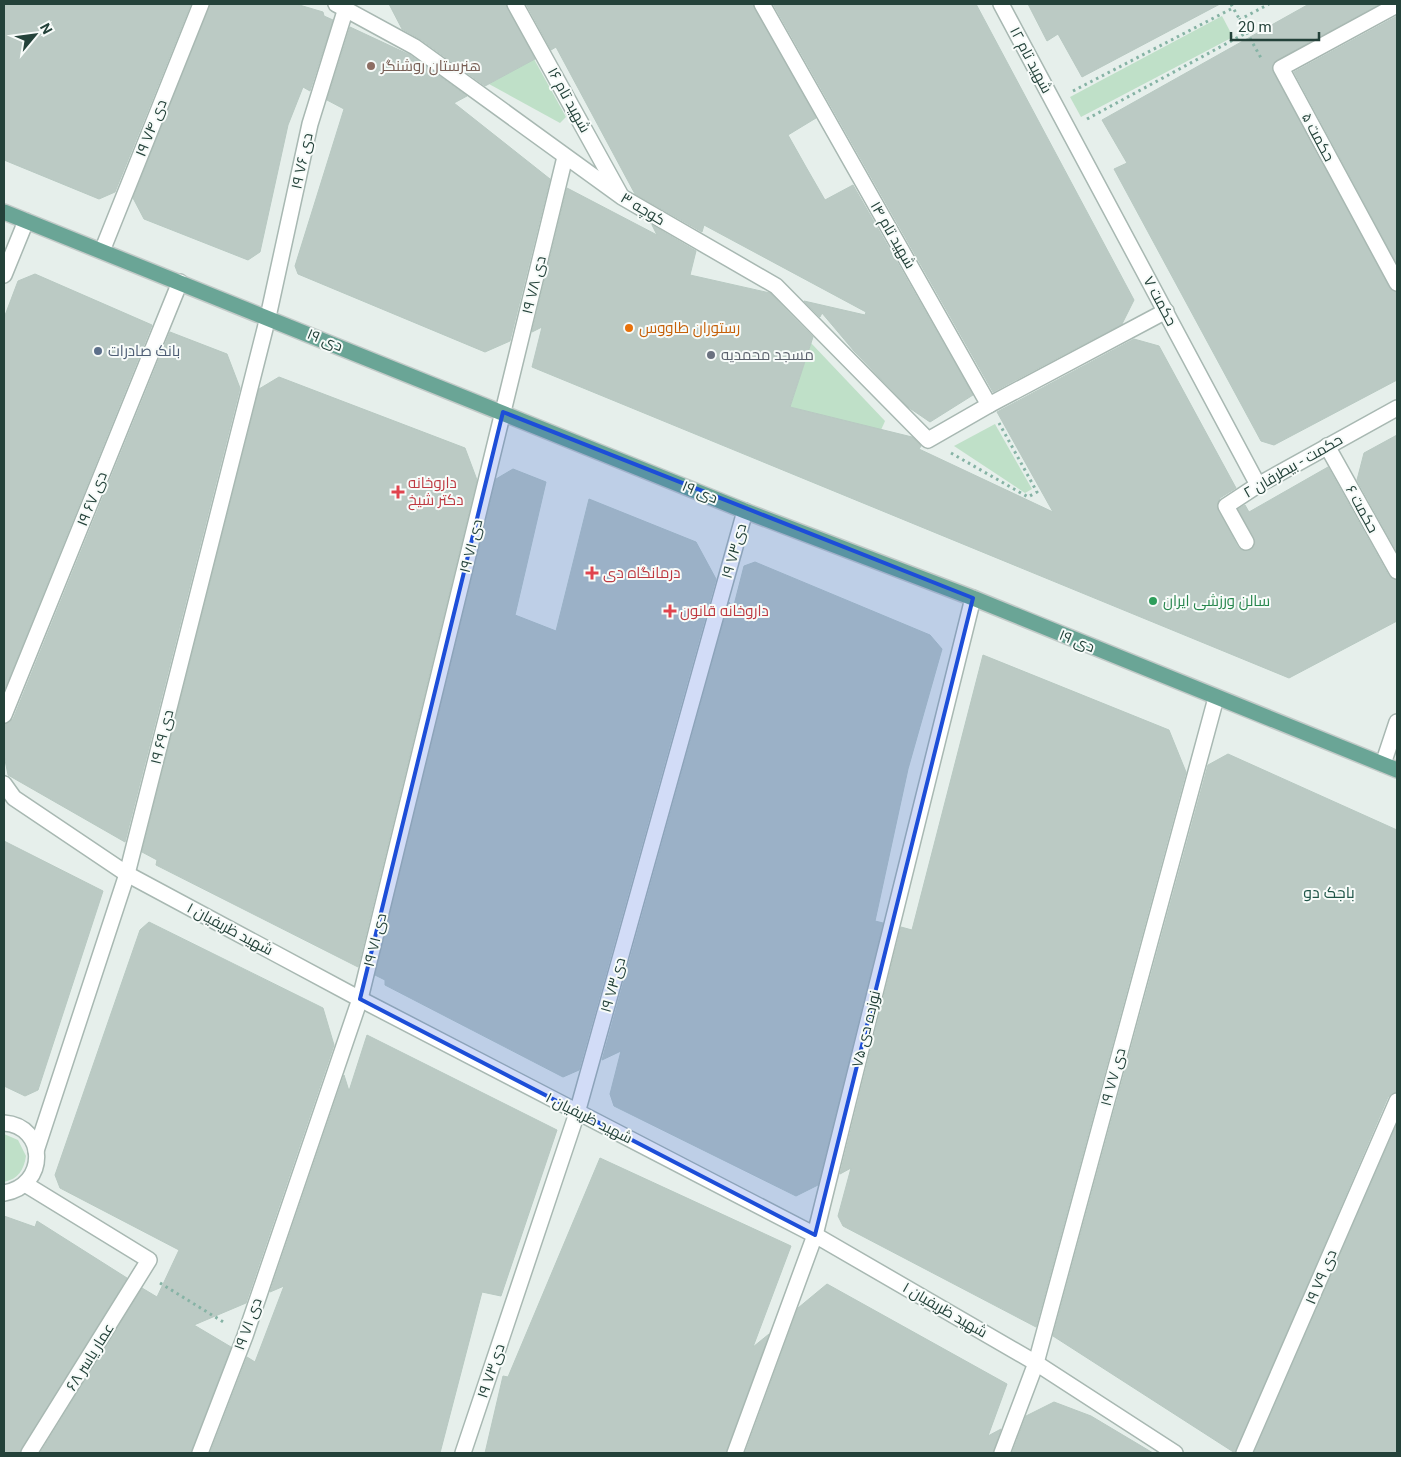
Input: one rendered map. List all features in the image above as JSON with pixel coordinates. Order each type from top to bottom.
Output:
[{"type":"main road","name":"۱۹ دی","points":[[4,212],[745,511],[973,598],[1397,770]]},
{"type":"street","name":"۱۹ دی ۷۴","points":[[102,252],[201,4]]},
{"type":"street","name":"شهید تام ۱۶","points":[[515,4],[622,197]]},
{"type":"street","name":"شهید تام ۱۴","points":[[762,4],[989,405]]},
{"type":"street","name":"شهید تام ۱۲","points":[[1001,4],[1064,123]]},
{"type":"street","points":[[1281,68],[1397,5]]},
{"type":"street","name":"کوچه ۳","points":[[341,6],[415,47],[622,197],[776,286],[928,440]]},
{"type":"street","name":"۱۹ دی ۷۶","points":[[268,317],[310,124],[341,6]]},
{"type":"street","name":"حکمت ۵","points":[[1281,68],[1397,283]]},
{"type":"street","name":"حکمت ۷","points":[[1064,123],[1258,485]]},
{"type":"street","name":"۱۹ دی ۷۸","points":[[503,412],[565,157]]},
{"type":"street","points":[[4,275],[26,221]]},
{"type":"street","name":"۱۹ دی ۶۷","points":[[4,715],[180,282]]},
{"type":"street","points":[[928,440],[989,405],[1166,311]]},
{"type":"street","name":"۱۹ دی ۶۹","points":[[26,1184],[33,1174],[37,1163],[36,1151],[127,874],[268,317]]},
{"type":"street","name":"حکمت - بیطرفان ۲","points":[[1246,542],[1226,506],[1258,485],[1397,408]]},
{"type":"street","name":"۱۹ دی ۷۱","points":[[200,1453],[245,1336],[360,999],[503,412]]},
{"type":"street","name":"حکمت ۶","points":[[1327,446],[1397,571]]},
{"type":"street","name":"۱۹ دی۷۳","points":[[463,1453],[578,1113],[745,511]]},
{"type":"street","name":"نوزده دی ۷۵","points":[[735,1453],[815,1235],[973,598]]},
{"type":"street","name":"۱۹ دی ۷۷","points":[[1002,1453],[1036,1363],[1216,698]]},
{"type":"street","points":[[1383,764],[1397,722]]},
{"type":"street","name":"شهید ظریفیان ۱","points":[[4,784],[14,798],[127,874],[360,999],[815,1235],[1036,1363],[1174,1453]]},
{"type":"street","name":"۱۹ دی ۷۹","points":[[1244,1453],[1397,1101]]},
{"type":"street","points":[[4,1123],[20,1128],[31,1138],[36,1151]]},
{"type":"street","points":[[4,1193],[16,1190],[26,1184],[146,1266]]},
{"type":"street","name":"عمار یاسر ۶۸","points":[[29,1453],[146,1266]]},
{"type":"path","points":[[1240,20],[1269,4]]},
{"type":"path","points":[[1053,102],[1232,6],[1267,68],[1281,68]]},
{"type":"path","points":[[1064,123],[1246,33]]},
{"type":"path","points":[[928,440],[1028,497],[1037,492],[989,405]]},
{"type":"path","points":[[146,1266],[245,1336]]},
{"type":"highlighted area","points":[[503,412],[973,598],[815,1235],[360,999]]},
{"type":"green space","points":[[1222,16],[1233,37],[1081,117],[1070,97]]},
{"type":"green space","points":[[534,59],[566,117],[560,123],[489,84]]},
{"type":"green space","points":[[811,343],[885,421],[881,430],[790,407]]},
{"type":"green space","points":[[995,424],[1032,489],[1025,493],[954,446]]},
{"type":"green space","points":[[4,1134],[18,1140],[26,1156],[20,1173],[13,1179],[4,1182]]},
{"type":"building","points":[[4,4],[191,4],[115,192],[99,199],[4,160]]},
{"type":"building","points":[[210,4],[296,4],[323,12],[324,16],[333,20],[310,91],[303,87],[288,125],[260,252],[248,260],[144,219],[133,198]]},
{"type":"building","points":[[389,4],[506,4],[535,59],[485,86],[420,39],[402,29]]},
{"type":"building","points":[[526,4],[753,4],[816,118],[788,135],[806,167],[825,200],[853,185],[973,395],[930,422],[908,407],[854,351],[822,313],[820,317],[804,301],[865,315],[866,312],[704,225],[702,232],[635,194],[556,47],[551,50]]},
{"type":"building","points":[[773,4],[976,4],[1134,300],[1122,324],[993,392]]},
{"type":"building","points":[[1028,4],[1220,4],[1082,77],[1058,34],[1047,41]]},
{"type":"building","points":[[1309,4],[1380,4],[1277,60],[1272,68],[1389,287],[1397,292],[1397,380],[1274,445],[1261,441],[1114,169],[1127,163],[1102,120]]},
{"type":"building","points":[[1397,16],[1397,264],[1294,72]]},
{"type":"building","points":[[350,27],[410,55],[467,96],[454,103],[550,179],[510,341],[485,352],[298,274],[295,266],[344,109],[327,100]]},
{"type":"building","points":[[567,188],[657,235],[652,225],[696,251],[690,275],[770,293],[813,337],[790,407],[912,437],[921,446],[919,449],[1053,512],[997,412],[1134,339],[1159,346],[1236,488],[1220,498],[1217,507],[1238,547],[1242,550],[1250,550],[1255,542],[1238,509],[1245,505],[1249,512],[1328,467],[1389,576],[1397,580],[1397,621],[1289,678],[532,367],[542,327],[532,332]]},
{"type":"building","points":[[35,274],[152,325],[4,691],[4,318],[18,281]]},
{"type":"building","points":[[170,332],[227,354],[240,388],[125,842],[8,775],[4,755],[4,724],[13,719]]},
{"type":"building","points":[[279,377],[465,448],[477,480],[358,967],[156,865],[157,860],[142,852],[259,389]]},
{"type":"building","points":[[1397,435],[1397,552],[1357,480],[1364,453]]},
{"type":"building","points":[[513,469],[546,482],[515,615],[556,631],[589,499],[696,542],[716,579],[579,1070],[563,1077],[385,985],[385,980],[375,975],[496,479]]},
{"type":"building","points":[[755,562],[930,635],[942,649],[908,769],[875,921],[883,923],[818,1185],[796,1196],[614,1106],[610,1094],[621,1051],[602,1060],[729,602],[733,609],[744,566]]},
{"type":"building","points":[[983,655],[1169,730],[1186,772],[1036,1327],[843,1226],[838,1216],[851,1168],[840,1174],[901,927],[912,930]]},
{"type":"building","points":[[1228,754],[1397,830],[1397,1092],[1388,1097],[1235,1453],[1053,1336],[1208,765]]},
{"type":"building","points":[[4,841],[103,891],[38,1090],[25,1096],[4,1086]]},
{"type":"building","points":[[149,922],[323,1008],[334,1045],[246,1303],[194,1325],[231,1347],[191,1453],[40,1453],[142,1288],[157,1297],[179,1250],[60,1188],[55,1175],[140,930]]},
{"type":"building","points":[[367,1035],[557,1130],[501,1296],[482,1292],[440,1453],[210,1453],[247,1357],[255,1362],[284,1286],[270,1292],[344,1075],[349,1091]]},
{"type":"building","points":[[1397,1124],[1397,1453],[1254,1453]]},
{"type":"building","points":[[600,1158],[791,1246],[753,1347],[769,1334],[726,1453],[485,1453],[503,1376],[508,1377]]},
{"type":"building","points":[[4,1216],[35,1227],[37,1221],[127,1278],[20,1453],[4,1453]]},
{"type":"building","points":[[827,1284],[1007,1384],[988,1436],[1001,1429],[993,1453],[745,1453],[798,1308]]},
{"type":"building","points":[[1054,1402],[1091,1416],[1153,1453],[1012,1453],[1026,1416]]},
{"type":"place","name":"هنرستان روشنگر","points":[[371,66]]},
{"type":"place","name":"رستوران طاووس","points":[[629,328]]},
{"type":"place","name":"بانک صادرات","points":[[98,351]]},
{"type":"place","name":"مسجد محمدیه","points":[[711,355]]},
{"type":"place","name":"داروخانه دکتر شیخ","points":[[398,492]]},
{"type":"place","name":"درمانگاه دی","points":[[592,573]]},
{"type":"place","name":"سالن ورزشی ایران","points":[[1153,601]]},
{"type":"place","name":"داروخانه قانون","points":[[670,611]]},
{"type":"district","name":"باجک دو","points":[[1329,892]]}]
